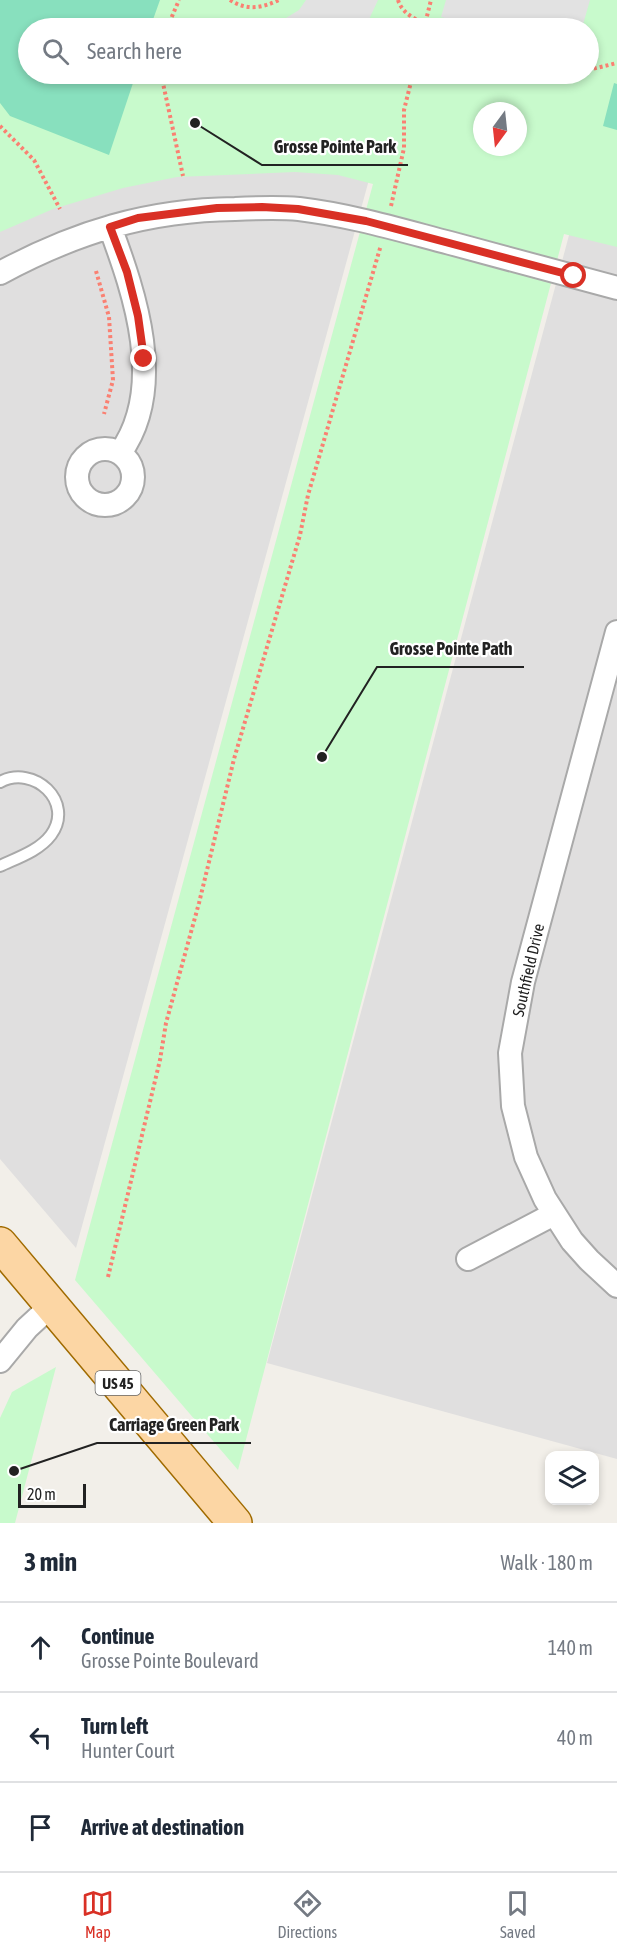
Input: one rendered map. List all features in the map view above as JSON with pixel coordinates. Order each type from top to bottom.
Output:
[{"type":"main road","name":"US 45","points":[[0,1244],[235,1523]]},
{"type":"street","points":[[0,273],[30,257],[91,232],[138,218],[217,208],[262,207],[298,209],[366,221],[617,288]]},
{"type":"street","points":[[110,227],[127,272],[138,316],[144,359],[144,389],[138,416],[126,445],[120,453]]},
{"type":"street","name":"Southfield Drive","points":[[617,632],[613,662],[523,982],[510,1053],[513,1106],[526,1157],[544,1199],[572,1241],[588,1260],[617,1286]]},
{"type":"street","points":[[468,1259],[554,1214]]},
{"type":"street","points":[[0,1361],[27,1328],[52,1305]]},
{"type":"lane","points":[[0,782],[8,778],[22,777],[40,782],[53,797],[58,819],[51,835],[37,848],[0,866]]},
{"type":"path","points":[[171,18],[179,0]]},
{"type":"path","points":[[230,0],[237,5],[251,8],[266,6],[279,0]]},
{"type":"path","points":[[398,0],[399,5],[413,18]]},
{"type":"path","points":[[427,18],[431,0]]},
{"type":"path","points":[[599,67],[617,63]]},
{"type":"path","points":[[163,84],[183,176]]},
{"type":"path","points":[[108,1276],[160,1060],[166,1023],[199,903],[234,759],[278,614],[300,535],[308,495],[386,226],[404,148],[404,110],[410,84]]},
{"type":"path","points":[[0,126],[34,160],[60,209]]},
{"type":"path","points":[[96,271],[109,317],[113,380],[104,414]]},
{"type":"shaded area","points":[[0,0],[18,18],[18,84],[395,84],[76,1248],[0,1159]]},
{"type":"shaded area","points":[[306,0],[378,0],[370,18],[286,18],[299,10]]},
{"type":"shaded area","points":[[446,0],[590,0],[585,18],[441,17]]},
{"type":"shaded area","points":[[617,56],[617,1459],[599,1454],[599,1451],[588,1451],[267,1363]]},
{"type":"green space","points":[[0,0],[617,0],[617,247],[564,234],[238,1470],[75,1280],[373,184],[338,175],[295,172],[177,177],[123,188],[53,209],[0,232]]},
{"type":"green space","points":[[0,0],[160,0],[154,18],[18,18],[18,84],[133,84],[109,155],[10,116],[0,103]]},
{"type":"green space","points":[[614,83],[617,84],[617,130],[603,126]]},
{"type":"green space","points":[[56,1367],[15,1523],[0,1523],[0,1418],[12,1392]]},
{"type":"place","name":"Grosse Pointe Park","points":[[195,123]]},
{"type":"place","name":"Grosse Pointe Path","points":[[322,757]]},
{"type":"place","name":"Carriage Green Park","points":[[14,1471]]},
{"type":"route","points":[[144,359],[138,316],[127,272],[110,227],[138,218],[217,208],[298,209],[366,221],[574,276]]}]
